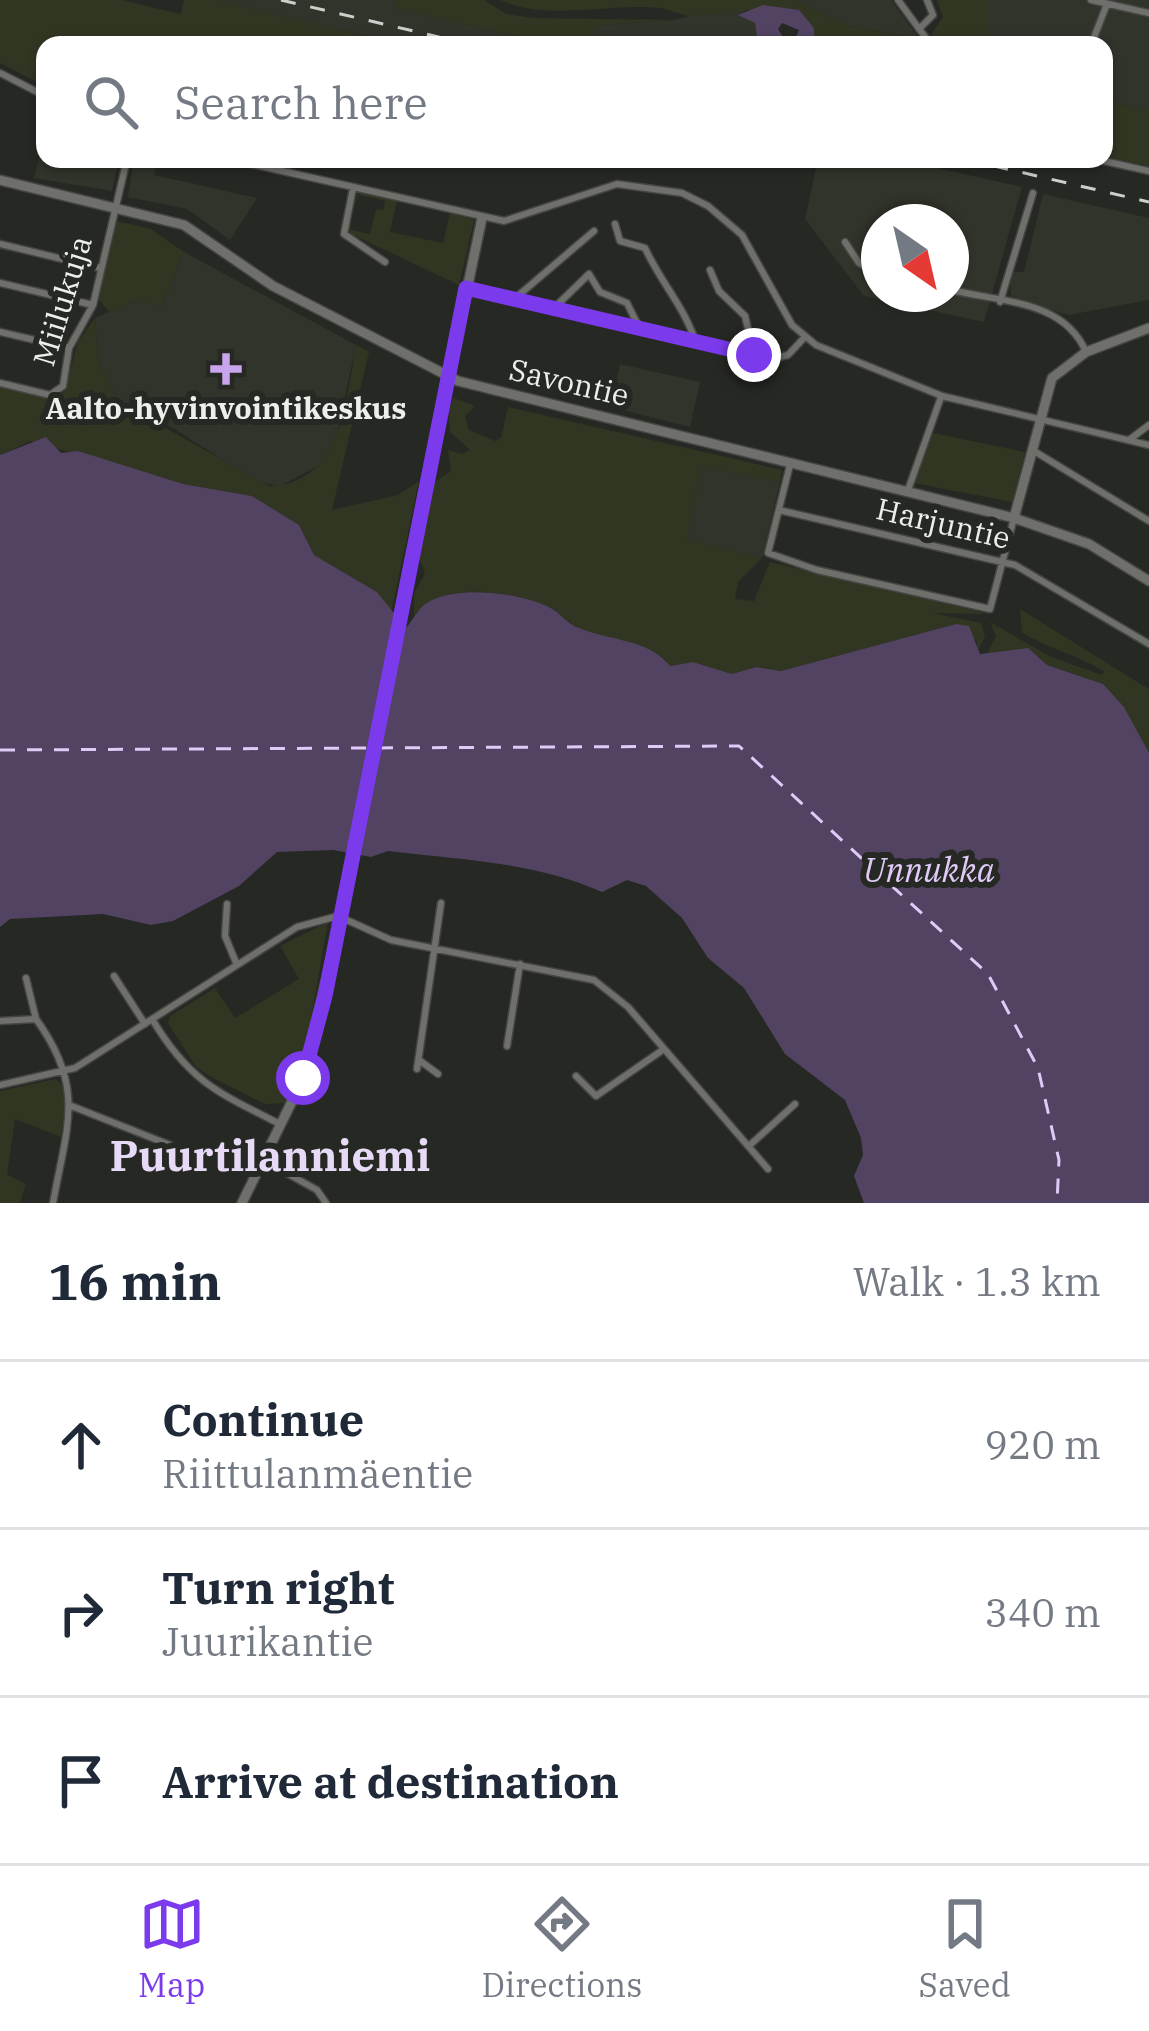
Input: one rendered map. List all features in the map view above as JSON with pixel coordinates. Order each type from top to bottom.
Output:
[{"type":"street","points":[[898,0],[924,36]]},
{"type":"street","points":[[919,29],[933,15],[927,0]]},
{"type":"street","points":[[1091,0],[1149,13]]},
{"type":"street","points":[[1095,36],[1107,4]]},
{"type":"street","points":[[0,73],[36,92]]},
{"type":"street","points":[[1113,163],[1149,171]]},
{"type":"street","name":"Miilukuja","points":[[0,383],[50,395],[63,386],[69,348],[93,305],[125,168]]},
{"type":"street","points":[[268,168],[512,221],[576,194],[617,184],[682,194],[709,206],[742,235],[804,338],[941,396],[1149,445]]},
{"type":"street","name":"Savontie","points":[[0,180],[184,225],[273,286],[445,376],[1014,518],[1089,544],[1149,581]]},
{"type":"street","points":[[353,188],[344,234],[385,262]]},
{"type":"street","points":[[1000,302],[1034,193]]},
{"type":"street","points":[[242,1203],[283,1126],[315,1038],[445,376],[482,218]]},
{"type":"street","points":[[616,224],[620,242],[645,248],[661,282],[679,300],[695,340]]},
{"type":"street","points":[[513,301],[593,231]]},
{"type":"street","points":[[845,242],[861,263]]},
{"type":"street","points":[[0,244],[100,268]]},
{"type":"street","points":[[710,270],[719,290],[745,316],[754,355]]},
{"type":"street","points":[[552,310],[589,274],[600,292],[627,303],[640,329]]},
{"type":"street","points":[[0,283],[93,305]]},
{"type":"street","points":[[466,288],[754,355],[782,358],[804,338]]},
{"type":"street","points":[[969,294],[1062,317],[1086,352]]},
{"type":"street","points":[[791,461],[768,553],[987,610],[1052,378],[1086,352],[1149,328]]},
{"type":"street","points":[[0,332],[69,348]]},
{"type":"street","points":[[908,490],[941,396]]},
{"type":"street","points":[[1130,440],[1149,425]]},
{"type":"street","points":[[1031,449],[1149,520]]},
{"type":"street","name":"Harjuntie","points":[[779,510],[1003,562],[1037,576],[1149,644]]},
{"type":"street","points":[[438,1074],[418,1064],[441,903]]},
{"type":"street","points":[[226,904],[226,936],[237,965]]},
{"type":"street","points":[[0,1085],[68,1071],[326,915],[435,952],[594,980],[628,1007],[768,1168]]},
{"type":"street","points":[[507,1046],[520,964]]},
{"type":"street","points":[[114,976],[179,1063],[201,1083],[283,1126]]},
{"type":"street","points":[[26,978],[36,1019],[68,1071],[69,1105],[53,1203]]},
{"type":"street","points":[[0,1021],[36,1019]]},
{"type":"street","points":[[576,1076],[596,1096],[664,1049]]},
{"type":"street","points":[[750,1145],[795,1104]]},
{"type":"street","points":[[69,1105],[180,1149]]},
{"type":"street","points":[[265,1162],[317,1190],[326,1203]]},
{"type":"shaded area","points":[[217,0],[396,0],[394,8],[516,36],[363,36]]},
{"type":"shaded area","points":[[793,0],[891,0],[917,36],[900,36],[849,26]]},
{"type":"shaded area","points":[[987,0],[1149,0],[1149,112],[1113,102],[1113,36],[985,36]]},
{"type":"shaded area","points":[[738,3],[749,8],[739,15],[755,23],[757,36],[592,36],[600,25],[674,20]]},
{"type":"shaded area","points":[[36,168],[117,168],[112,191],[34,178]]},
{"type":"shaded area","points":[[133,168],[155,168],[154,175],[257,198],[230,240],[187,209],[128,197]]},
{"type":"shaded area","points":[[816,168],[936,168],[1022,187],[984,322],[938,312],[969,312],[969,204],[861,204],[861,292],[805,219]]},
{"type":"shaded area","points":[[1043,194],[1149,218],[1149,300],[1069,315],[1011,298],[1010,272],[1024,272]]},
{"type":"shaded area","name":"Aalto-hyvinvointikeskus","points":[[184,252],[356,345],[334,448],[320,465],[280,486],[256,482],[175,429],[118,401],[98,361],[95,318],[138,300],[161,307]]},
{"type":"shaded area","points":[[620,364],[700,382],[690,427],[611,407]]},
{"type":"shaded area","points":[[701,465],[780,482],[762,558],[686,540]]},
{"type":"green space","points":[[0,0],[121,0],[181,14],[184,0],[217,0],[363,36],[36,36],[35,81],[0,63]]},
{"type":"green space","points":[[396,0],[484,0],[506,14],[533,18],[673,20],[600,25],[592,36],[516,36],[393,8]]},
{"type":"green space","points":[[500,0],[793,0],[849,26],[900,36],[814,36],[814,28],[799,19],[771,11],[695,16],[639,7],[558,11]]},
{"type":"green space","points":[[937,0],[987,0],[987,36],[932,36],[943,17]]},
{"type":"green space","points":[[1113,102],[1149,112],[1149,166],[1113,158]]},
{"type":"green space","points":[[359,192],[397,201],[390,232],[443,243],[450,213],[474,220],[459,285],[349,233],[350,217],[351,230],[370,234],[376,209],[383,210],[385,201],[359,195],[351,212]]},
{"type":"green space","points":[[116,221],[151,229],[184,252],[161,307],[138,300],[109,312],[98,298]]},
{"type":"green space","points":[[95,318],[98,361],[118,401],[269,486],[294,482],[326,455],[344,413],[356,345],[369,352],[332,510],[398,495],[419,481],[391,613],[377,592],[314,555],[299,525],[252,496],[183,484],[31,441],[0,455],[0,386],[48,398],[64,392],[78,342]]},
{"type":"green space","points":[[454,398],[475,406],[465,416],[469,430],[495,441],[501,438],[508,407],[782,470],[780,482],[701,466],[687,540],[762,558],[738,582],[735,599],[754,601],[770,562],[980,612],[984,614],[933,613],[981,623],[985,636],[977,653],[977,641],[956,624],[781,671],[756,667],[732,674],[693,662],[670,666],[651,650],[590,633],[551,608],[514,596],[459,593],[426,605],[414,616],[414,593],[425,574],[417,552],[431,484],[451,471],[448,450],[462,454],[470,450],[450,432],[448,409]]},
{"type":"green space","points":[[933,433],[1025,452],[1012,502],[914,483]]},
{"type":"green space","points":[[1020,609],[1149,689],[1149,753],[1103,684],[1047,665],[1028,648],[987,653],[996,637],[990,622],[1051,657],[1102,675],[1104,671],[1022,633]]},
{"type":"green space","points":[[328,922],[306,1047],[286,1103],[265,1104],[196,1067],[168,1023],[170,1016],[215,988],[235,1018],[299,979],[280,946]]},
{"type":"green space","points":[[56,1079],[67,1090],[61,1137],[15,1119],[7,1175],[26,1184],[20,1203],[0,1203],[0,1091]]},
{"type":"water","points":[[763,5],[799,10],[814,28],[814,36],[796,36],[799,30],[782,23],[778,29],[782,36],[757,36],[755,23],[738,15]]},
{"type":"water","name":"Unnukka","points":[[46,437],[61,453],[78,451],[183,484],[252,496],[299,525],[314,555],[377,592],[406,628],[422,606],[443,596],[506,595],[549,607],[579,628],[651,650],[670,666],[693,662],[732,674],[756,667],[781,671],[956,624],[969,626],[980,654],[1028,648],[1047,665],[1103,684],[1124,707],[1149,753],[1149,1203],[864,1203],[854,1176],[863,1155],[861,1138],[845,1100],[785,1054],[744,988],[708,958],[682,918],[646,886],[627,880],[602,892],[550,874],[471,860],[388,851],[371,857],[333,850],[277,852],[239,886],[173,921],[151,925],[103,914],[10,919],[0,927],[0,455]]},
{"type":"ferry route","points":[[0,750],[739,746],[988,974],[1038,1068],[1059,1160],[1057,1203]]},
{"type":"railway","points":[[281,0],[435,36]]},
{"type":"railway","points":[[1003,168],[1149,202]]},
{"type":"place","name":"Aalto-hyvinvointikeskus","points":[[226,369]]},
{"type":"district","name":"Puurtilanniemi","points":[[270,1156]]},
{"type":"route","points":[[303,1078],[325,996],[466,288],[754,355]]}]
